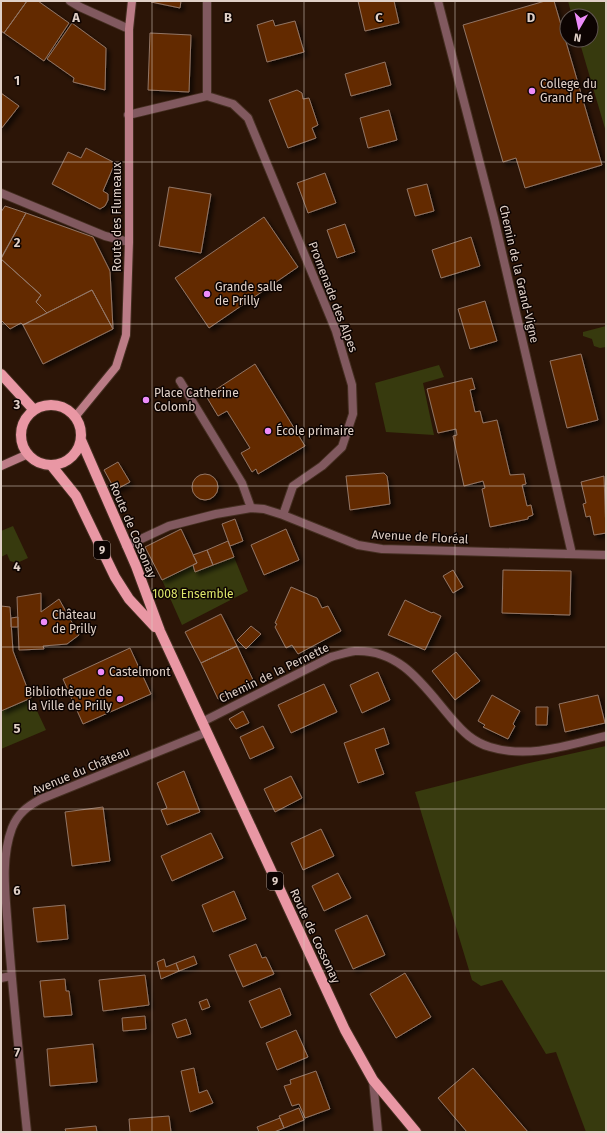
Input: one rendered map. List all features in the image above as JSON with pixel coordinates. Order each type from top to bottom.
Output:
[{"type":"main road","points":[[1,374],[34,410]]},
{"type":"main road","points":[[42,406],[60,406],[69,410],[75,417],[79,424],[81,440],[74,455],[63,462],[51,465],[38,462],[28,454],[23,446],[21,436],[22,426],[26,417],[34,410],[42,406]]},
{"type":"main road","name":"Route de Cossonay","points":[[81,440],[136,566],[160,631],[345,1030],[373,1080],[416,1132]]},
{"type":"main road","name":"Route de Cossonay","points":[[51,465],[76,496],[114,577],[129,599],[160,631]]},
{"type":"street","points":[[70,1],[129,29]]},
{"type":"street","name":"Route des Flumeaux","points":[[75,417],[116,367],[126,335],[129,242],[129,29],[132,1]]},
{"type":"street","points":[[128,115],[206,96],[207,1]]},
{"type":"street","name":"Chemin de la Grand-Vigne","points":[[438,1],[510,282],[572,554]]},
{"type":"street","name":"Promenade des Alpes","points":[[206,96],[233,104],[248,118],[336,331],[352,385],[353,414],[342,447],[322,466],[293,486],[283,515]]},
{"type":"street","points":[[1,193],[105,236],[129,242]]},
{"type":"street","points":[[180,381],[242,483],[251,508]]},
{"type":"street","points":[[1,466],[28,454]]},
{"type":"street","name":"Avenue de Floréal","points":[[126,546],[169,526],[216,514],[251,508],[264,509],[283,515],[358,545],[382,549],[606,555]]},
{"type":"street","name":"Chemin de la Pernette","points":[[202,722],[331,657],[354,651],[375,652],[401,663],[428,690],[467,736],[490,747],[520,753],[545,750],[606,736]]},
{"type":"street","name":"Avenue du Château","points":[[27,1132],[11,976],[5,879],[5,854],[12,827],[25,808],[41,799],[207,732]]},
{"type":"street","points":[[1,978],[11,976]]},
{"type":"street","points":[[373,1080],[378,1132]]},
{"type":"green space","points":[[568,1],[606,1],[606,132],[581,48],[599,48],[599,8],[570,8]]},
{"type":"green space","points":[[606,326],[606,347],[600,348],[594,346],[592,339],[583,336],[583,332]]},
{"type":"green space","points":[[439,365],[444,377],[423,383],[434,435],[386,432],[375,383]]},
{"type":"green space","points":[[13,526],[28,558],[17,563],[10,561],[7,554],[1,557],[1,531]]},
{"type":"green space","name":"1008 Ensemble","points":[[234,557],[248,591],[182,625],[162,580],[193,565],[196,571]]},
{"type":"green space","points":[[31,698],[46,730],[1,749],[1,711]]},
{"type":"green space","points":[[606,746],[606,1132],[586,1132],[556,1052],[546,1054],[502,980],[481,986],[472,980],[415,792],[525,764]]},
{"type":"building","points":[[1,1],[27,1],[4,33],[1,31]]},
{"type":"building","points":[[27,1],[38,1],[69,23],[44,61],[4,33]]},
{"type":"building","points":[[151,1],[181,1],[180,8]]},
{"type":"building","points":[[358,1],[394,1],[399,23],[365,31]]},
{"type":"building","name":"College du Grand Pré","points":[[545,1],[554,1],[559,18],[559,48],[568,48],[602,165],[525,188],[516,158],[503,162],[463,25]]},
{"type":"building","points":[[273,20],[275,26],[295,21],[304,52],[267,62],[257,25]]},
{"type":"building","points":[[72,23],[106,48],[105,90],[73,82],[74,78],[47,59]]},
{"type":"building","points":[[150,33],[191,35],[189,92],[148,90]]},
{"type":"building","points":[[385,62],[391,85],[351,96],[345,74]]},
{"type":"building","points":[[297,90],[302,93],[303,99],[309,98],[318,125],[312,128],[316,138],[288,148],[269,100]]},
{"type":"building","points":[[1,93],[19,106],[1,129]]},
{"type":"building","points":[[389,110],[397,140],[368,148],[360,118]]},
{"type":"building","points":[[86,148],[115,163],[103,191],[108,194],[108,200],[105,206],[100,209],[52,184],[68,152],[81,158]]},
{"type":"building","points":[[325,173],[336,203],[308,213],[297,183]]},
{"type":"building","points":[[427,184],[434,211],[415,216],[407,189]]},
{"type":"building","points":[[169,187],[211,194],[201,253],[159,246]]},
{"type":"building","points":[[5,206],[26,213],[1,258],[1,212]]},
{"type":"building","points":[[26,213],[93,237],[110,271],[113,329],[92,290],[47,313],[36,302],[41,295],[1,259]]},
{"type":"building","points":[[264,217],[298,267],[209,328],[175,278]]},
{"type":"building","points":[[345,224],[355,252],[337,258],[327,230]]},
{"type":"building","points":[[471,237],[480,266],[441,278],[432,250]]},
{"type":"building","points":[[1,259],[41,295],[36,302],[47,313],[23,325],[21,323],[10,329],[1,320]]},
{"type":"building","points":[[92,290],[113,329],[43,364],[23,325]]},
{"type":"building","points":[[485,301],[497,341],[470,349],[458,309]]},
{"type":"building","points":[[581,354],[598,420],[567,428],[550,361]]},
{"type":"building","name":"École primaire","points":[[255,364],[305,446],[258,474],[256,469],[252,472],[241,453],[250,448],[227,411],[218,416],[206,396]]},
{"type":"building","points":[[472,378],[475,389],[470,390],[475,412],[480,411],[483,423],[497,420],[510,475],[524,474],[526,484],[522,485],[527,506],[531,505],[533,515],[528,517],[528,519],[490,527],[482,489],[485,488],[483,481],[464,486],[453,436],[457,435],[456,429],[438,433],[427,389]]},
{"type":"building","points":[[118,462],[130,482],[115,490],[104,470]]},
{"type":"building","points":[[384,473],[387,476],[390,504],[350,510],[346,476]]},
{"type":"building","points":[[205,474],[214,478],[218,487],[214,496],[205,500],[196,496],[192,487],[196,478]]},
{"type":"building","points":[[604,476],[606,533],[594,535],[590,516],[586,517],[583,504],[586,503],[581,482]]},
{"type":"building","points":[[235,519],[243,541],[230,546],[222,524]]},
{"type":"building","points":[[181,529],[197,563],[162,580],[145,547]]},
{"type":"building","points":[[286,529],[299,560],[264,575],[251,545]]},
{"type":"building","points":[[228,541],[234,557],[213,565],[207,550]]},
{"type":"building","points":[[207,550],[213,565],[195,572],[193,565],[197,563],[193,555]]},
{"type":"building","points":[[453,570],[463,587],[453,593],[443,576]]},
{"type":"building","points":[[503,570],[571,571],[570,615],[502,613]]},
{"type":"building","points":[[291,587],[317,598],[322,608],[328,606],[341,631],[298,654],[292,645],[286,648],[275,627],[277,624],[275,623]]},
{"type":"building","name":"Château de Prilly","points":[[41,593],[41,612],[59,599],[79,635],[67,644],[43,646],[44,649],[19,650],[17,597]]},
{"type":"building","points":[[405,600],[441,616],[425,650],[388,635]]},
{"type":"building","points":[[1,606],[10,607],[13,651],[31,698],[1,711]]},
{"type":"building","points":[[221,614],[237,646],[201,663],[185,632]]},
{"type":"building","points":[[18,617],[18,627],[11,627],[11,618]]},
{"type":"building","points":[[251,626],[261,634],[246,649],[237,640]]},
{"type":"building","points":[[237,646],[254,682],[218,699],[201,663]]},
{"type":"building","points":[[130,648],[151,694],[83,724],[63,679]]},
{"type":"building","points":[[456,652],[480,681],[455,700],[432,671]]},
{"type":"building","points":[[378,672],[390,700],[362,713],[350,685]]},
{"type":"building","points":[[324,684],[337,712],[291,733],[278,705]]},
{"type":"building","points":[[492,695],[520,711],[513,724],[515,726],[508,739],[483,727],[485,725],[478,721]]},
{"type":"building","points":[[598,695],[605,723],[565,732],[559,704]]},
{"type":"building","points":[[536,707],[548,707],[547,725],[536,725]]},
{"type":"building","points":[[243,711],[249,723],[236,729],[229,719]]},
{"type":"building","points":[[263,726],[274,748],[250,759],[240,737]]},
{"type":"building","points":[[384,728],[389,744],[375,749],[384,774],[358,783],[344,743]]},
{"type":"building","points":[[184,771],[200,812],[167,825],[161,810],[167,808],[157,783]]},
{"type":"building","points":[[291,776],[302,798],[275,812],[264,789]]},
{"type":"building","points":[[103,807],[110,861],[72,866],[65,812]]},
{"type":"building","points":[[321,829],[334,856],[303,870],[291,843]]},
{"type":"building","points":[[211,833],[223,858],[172,881],[161,856]]},
{"type":"building","points":[[338,873],[351,898],[324,911],[312,886]]},
{"type":"building","points":[[234,891],[246,919],[213,932],[202,905]]},
{"type":"building","points":[[65,905],[68,939],[37,942],[33,908]]},
{"type":"building","points":[[367,915],[385,955],[353,969],[335,930]]},
{"type":"building","points":[[256,944],[262,958],[266,957],[274,974],[243,987],[229,955]]},
{"type":"building","points":[[194,956],[197,964],[179,971],[176,963]]},
{"type":"building","points":[[164,959],[166,967],[176,963],[179,971],[161,979],[157,962]]},
{"type":"building","points":[[405,973],[431,1017],[396,1038],[370,994]]},
{"type":"building","points":[[145,975],[149,1005],[103,1011],[99,980]]},
{"type":"building","points":[[65,979],[66,991],[69,991],[72,1015],[44,1017],[40,981]]},
{"type":"building","points":[[280,988],[291,1015],[261,1028],[249,1001]]},
{"type":"building","points":[[207,999],[210,1007],[202,1010],[199,1002]]},
{"type":"building","points":[[145,1016],[146,1029],[123,1031],[122,1018]]},
{"type":"building","points":[[186,1019],[191,1034],[177,1038],[172,1024]]},
{"type":"building","points":[[296,1030],[308,1057],[277,1070],[266,1043]]},
{"type":"building","points":[[93,1044],[97,1082],[50,1086],[47,1049]]},
{"type":"building","points":[[194,1068],[199,1093],[207,1090],[213,1103],[190,1112],[181,1071]]},
{"type":"building","points":[[473,1068],[528,1132],[467,1132],[438,1098]]},
{"type":"building","points":[[316,1071],[330,1109],[305,1118],[299,1104],[292,1106],[284,1086],[291,1084],[290,1080]]},
{"type":"building","points":[[299,1108],[304,1120],[284,1128],[279,1116]]},
{"type":"building","points":[[169,1116],[171,1132],[130,1132],[129,1119]]},
{"type":"building","points":[[280,1118],[284,1128],[274,1132],[259,1132],[257,1127]]},
{"type":"building","points":[[96,1126],[97,1132],[66,1132],[65,1129]]},
{"type":"place","name":"College du Grand Pré","points":[[532,91]]},
{"type":"place","name":"Grande salle de Prilly","points":[[207,294]]},
{"type":"place","name":"Place Catherine Colomb","points":[[146,400]]},
{"type":"place","name":"École primaire","points":[[268,431]]},
{"type":"place","name":"Château de Prilly","points":[[44,622]]},
{"type":"place","name":"Castelmont","points":[[101,672]]},
{"type":"place","name":"Bibliothèque de la Ville de Prilly","points":[[120,699]]}]
